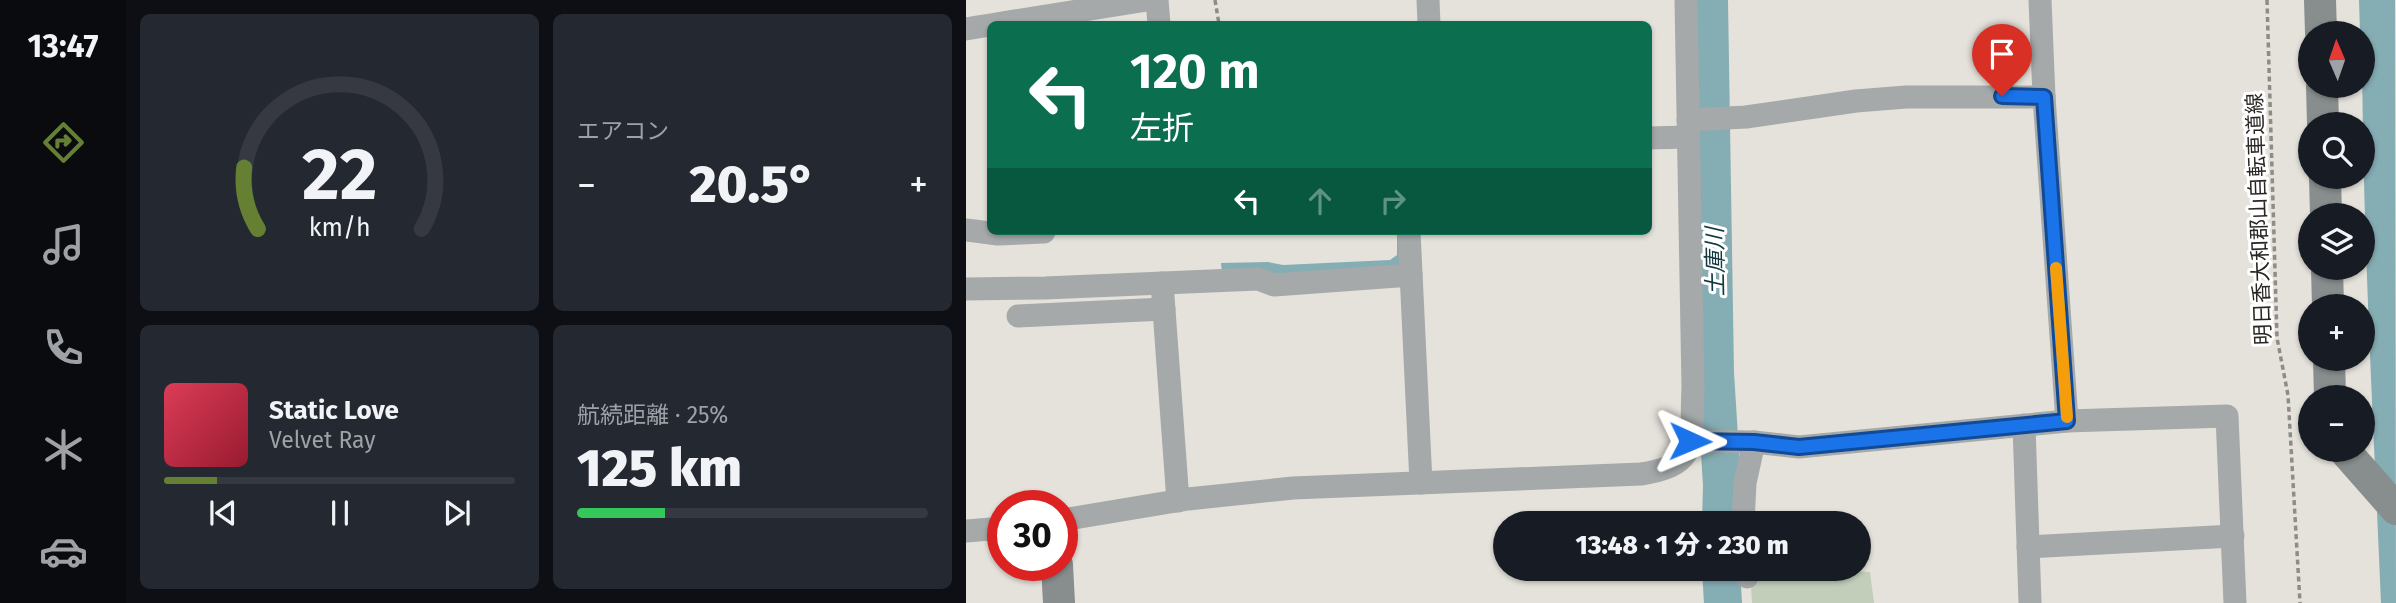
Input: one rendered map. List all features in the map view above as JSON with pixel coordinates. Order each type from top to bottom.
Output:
[{"type":"main road","points":[[2320,0],[2321,21]]},
{"type":"main road","points":[[2355,462],[2396,509]]},
{"type":"main road","points":[[1058,581],[1059,603]]},
{"type":"street","points":[[1015,21],[1147,0]]},
{"type":"street","points":[[1157,0],[1159,21]]},
{"type":"street","points":[[1428,0],[1429,21]]},
{"type":"street","points":[[1078,517],[1178,501],[1293,488],[1641,474],[1664,471],[1682,460],[1688,453],[1690,441],[1692,388],[1686,0]]},
{"type":"street","points":[[2040,0],[2044,97],[2067,421]]},
{"type":"street","points":[[966,29],[987,26]]},
{"type":"street","points":[[1652,137],[1746,117],[1856,101],[1906,97],[2044,97]]},
{"type":"street","points":[[966,230],[987,233]]},
{"type":"street","points":[[1409,235],[1421,483]]},
{"type":"street","points":[[966,289],[1045,289],[1258,279],[1274,285],[1411,275]]},
{"type":"street","points":[[1162,283],[1178,501]]},
{"type":"street","points":[[1018,316],[1164,309]]},
{"type":"street","points":[[1690,441],[1754,442],[1799,447],[2067,421],[2227,416],[2235,603]]},
{"type":"street","points":[[2024,425],[2030,603]]},
{"type":"street","points":[[1744,511],[1745,483],[1754,442]]},
{"type":"street","points":[[966,531],[987,529]]},
{"type":"street","points":[[2028,547],[2233,536]]},
{"type":"path","points":[[1215,0],[1218,21]]},
{"type":"path","name":"明日香大和郡山自転車道線","points":[[2267,0],[2277,338],[2288,395],[2300,603]]},
{"type":"green space","points":[[1871,580],[1874,603],[1752,603],[1751,581]]},
{"type":"water","points":[[2359,0],[2395,0],[2396,603],[2381,603],[2375,462],[2375,385],[2371,385],[2370,371],[2375,371],[2375,294],[2367,294],[2367,280],[2375,280],[2375,203],[2365,203],[2364,189],[2375,189],[2375,112],[2363,112],[2363,98],[2375,98],[2375,21],[2360,21]]},
{"type":"water","points":[[1397,235],[1402,235],[1403,267],[1277,279],[1222,273],[1221,263],[1268,262],[1283,265],[1390,260],[1397,255]]},
{"type":"waterway","name":"土庫川","points":[[1709,0],[1715,373],[1721,511]]},
{"type":"waterway","name":"土庫川","points":[[1722,581],[1723,603]]},
{"type":"slow traffic","points":[[2056,268],[2067,417]]},
{"type":"route","points":[[1690,441],[1754,442],[1799,447],[2067,421],[2044,97],[2002,96]]}]
